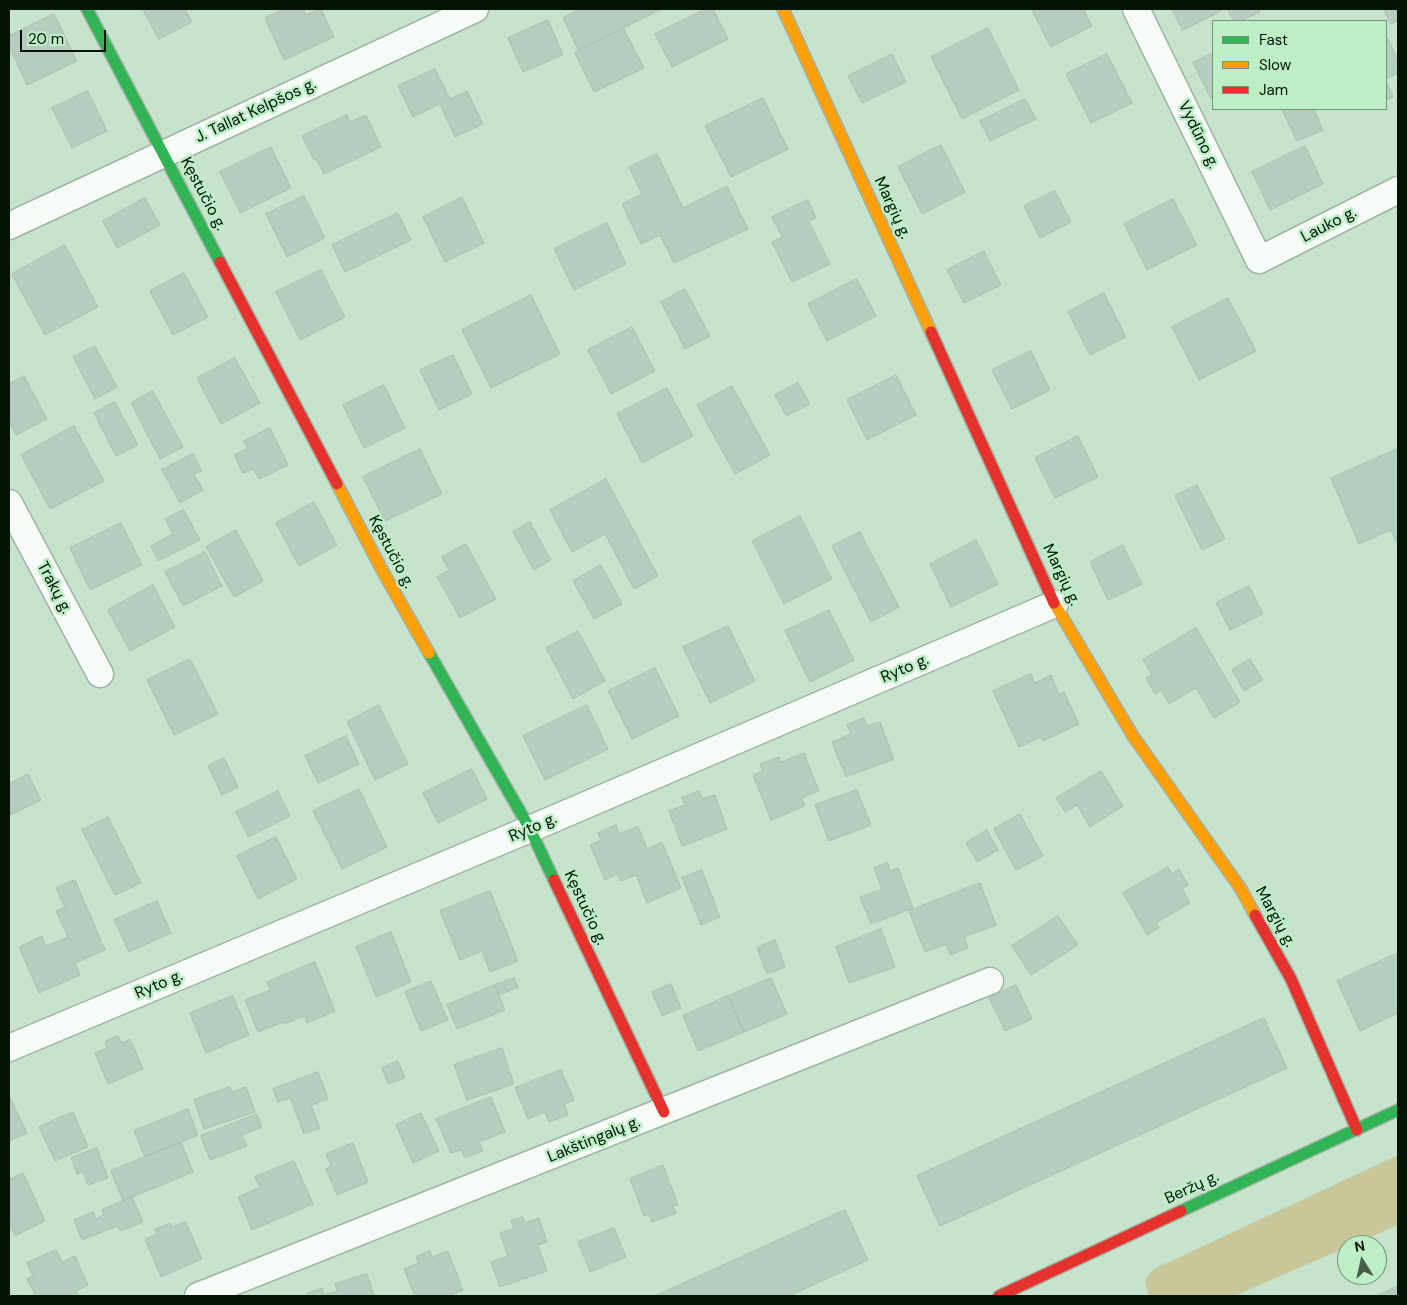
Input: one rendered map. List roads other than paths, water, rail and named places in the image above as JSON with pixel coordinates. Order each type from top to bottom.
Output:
[{"type":"street","name":"Kęstučio g.","points":[[87,9],[382,570],[530,829],[664,1112]]},
{"type":"street","name":"J. Tallat Kelpšos g.","points":[[9,226],[475,9]]},
{"type":"street","name":"Margių g.","points":[[783,9],[1055,604],[1133,736],[1241,889],[1291,979],[1357,1130]]},
{"type":"street","name":"Vydūno g.","points":[[1136,9],[1259,260]]},
{"type":"street","name":"Lauko g.","points":[[1259,260],[1398,190]]},
{"type":"street","name":"Trakų g.","points":[[9,503],[100,674]]},
{"type":"street","name":"Ryto g.","points":[[9,1048],[530,829],[1055,604]]},
{"type":"street","name":"Lakštingalų g.","points":[[198,1296],[990,981]]},
{"type":"street","name":"Beržų g.","points":[[999,1296],[1398,1110]]}]
